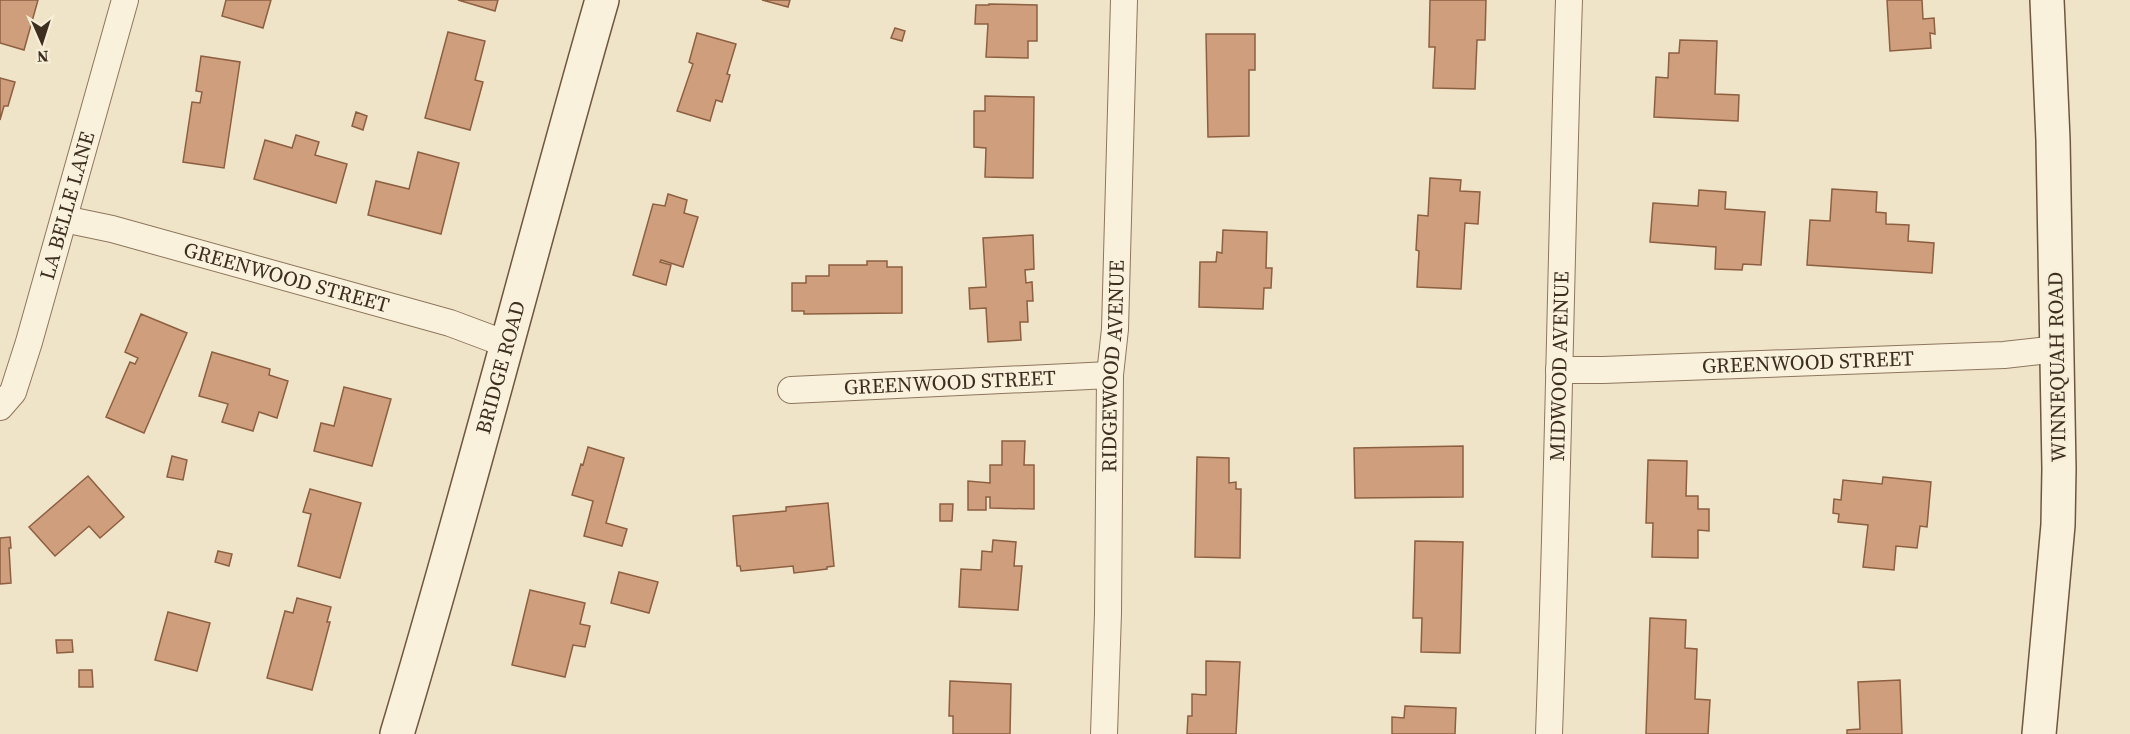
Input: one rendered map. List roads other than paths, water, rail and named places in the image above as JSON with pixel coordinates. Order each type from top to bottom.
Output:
[{"type":"street","name":"LA BELLE LANE","points":[[0,407],[13,392],[125,0]]},
{"type":"street","name":"BRIDGE ROAD","points":[[397,734],[445,576],[506,344],[602,0]]},
{"type":"street","name":"RIDGEWOOD AVENUE","points":[[1104,734],[1108,613],[1110,375],[1115,317],[1124,0]]},
{"type":"street","name":"MIDWOOD AVENUE","points":[[1549,734],[1569,0]]},
{"type":"street","name":"WINNEQUAH ROAD","points":[[2038,734],[2058,525],[2059,469],[2054,140],[2047,0]]},
{"type":"street","name":"GREENWOOD STREET","points":[[64,219],[112,229],[450,323],[506,344]]},
{"type":"street","name":"GREENWOOD STREET","points":[[1559,370],[1614,370],[2004,355],[2056,349]]},
{"type":"street","name":"GREENWOOD STREET","points":[[791,390],[1110,375]]}]
